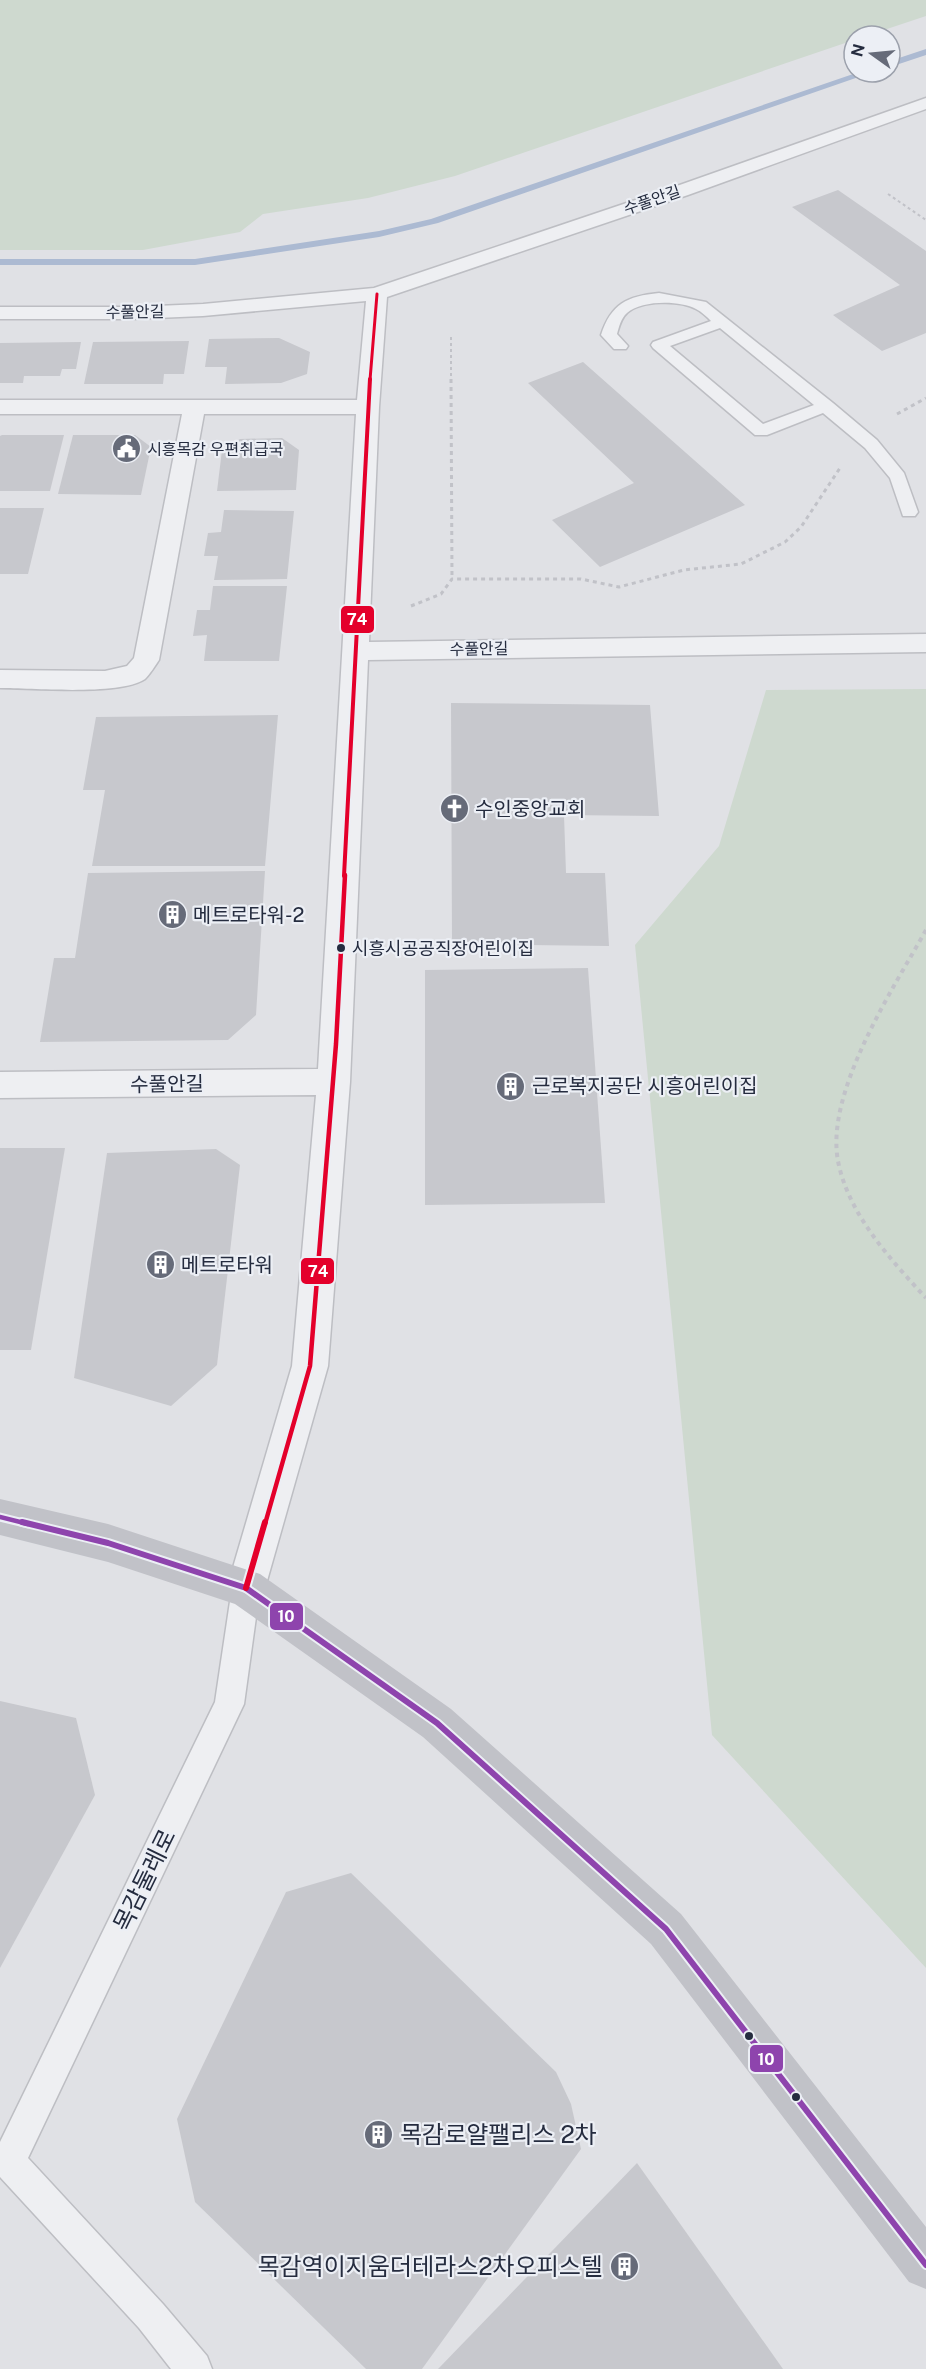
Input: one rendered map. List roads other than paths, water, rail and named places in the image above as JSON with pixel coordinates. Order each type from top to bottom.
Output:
[{"type":"street","name":"수풀안길","points":[[0,313],[133,314],[376,294],[681,191],[926,103]]},
{"type":"street","points":[[246,1588],[310,1366],[334,1082],[368,407],[376,294]]},
{"type":"street","points":[[0,407],[194,409],[368,407]]},
{"type":"street","points":[[0,680],[105,680],[125,677],[136,672],[146,660],[194,409]]},
{"type":"street","name":"수풀안길","points":[[357,651],[926,643]]},
{"type":"street","name":"수풀안길","points":[[0,1085],[334,1082]]},
{"type":"street","points":[[0,1517],[108,1543],[246,1588],[437,1722],[666,1929],[926,2265]]},
{"type":"lane","points":[[620,346],[609,335],[611,322],[621,307],[647,299],[676,298],[701,305],[866,439],[898,477],[909,512]]},
{"type":"lane","points":[[721,323],[659,345],[761,431],[827,406]]},
{"type":"lane","name":"목감둘레로","points":[[194,2369],[151,2316],[4,2160],[229,1704],[246,1588]]},
{"type":"waterway","points":[[902,60],[926,52]]},
{"type":"waterway","points":[[0,262],[195,262],[379,234],[434,221],[842,81]]},
{"type":"place","name":"시흥목감 우편취급국","points":[[126,449]]},
{"type":"place","name":"수인중앙교회","points":[[454,809]]},
{"type":"place","name":"메트로타워-2","points":[[172,915]]},
{"type":"place","name":"시흥시공공직장어린이집","points":[[341,948]]},
{"type":"place","name":"근로복지공단 시흥어린이집","points":[[511,1086]]},
{"type":"place","name":"메트로타워","points":[[160,1265]]},
{"type":"place","name":"목감로얄팰리스 2차","points":[[379,2134]]},
{"type":"place","name":"목감역이지움더테라스2차오피스텔","points":[[624,2266]]}]
